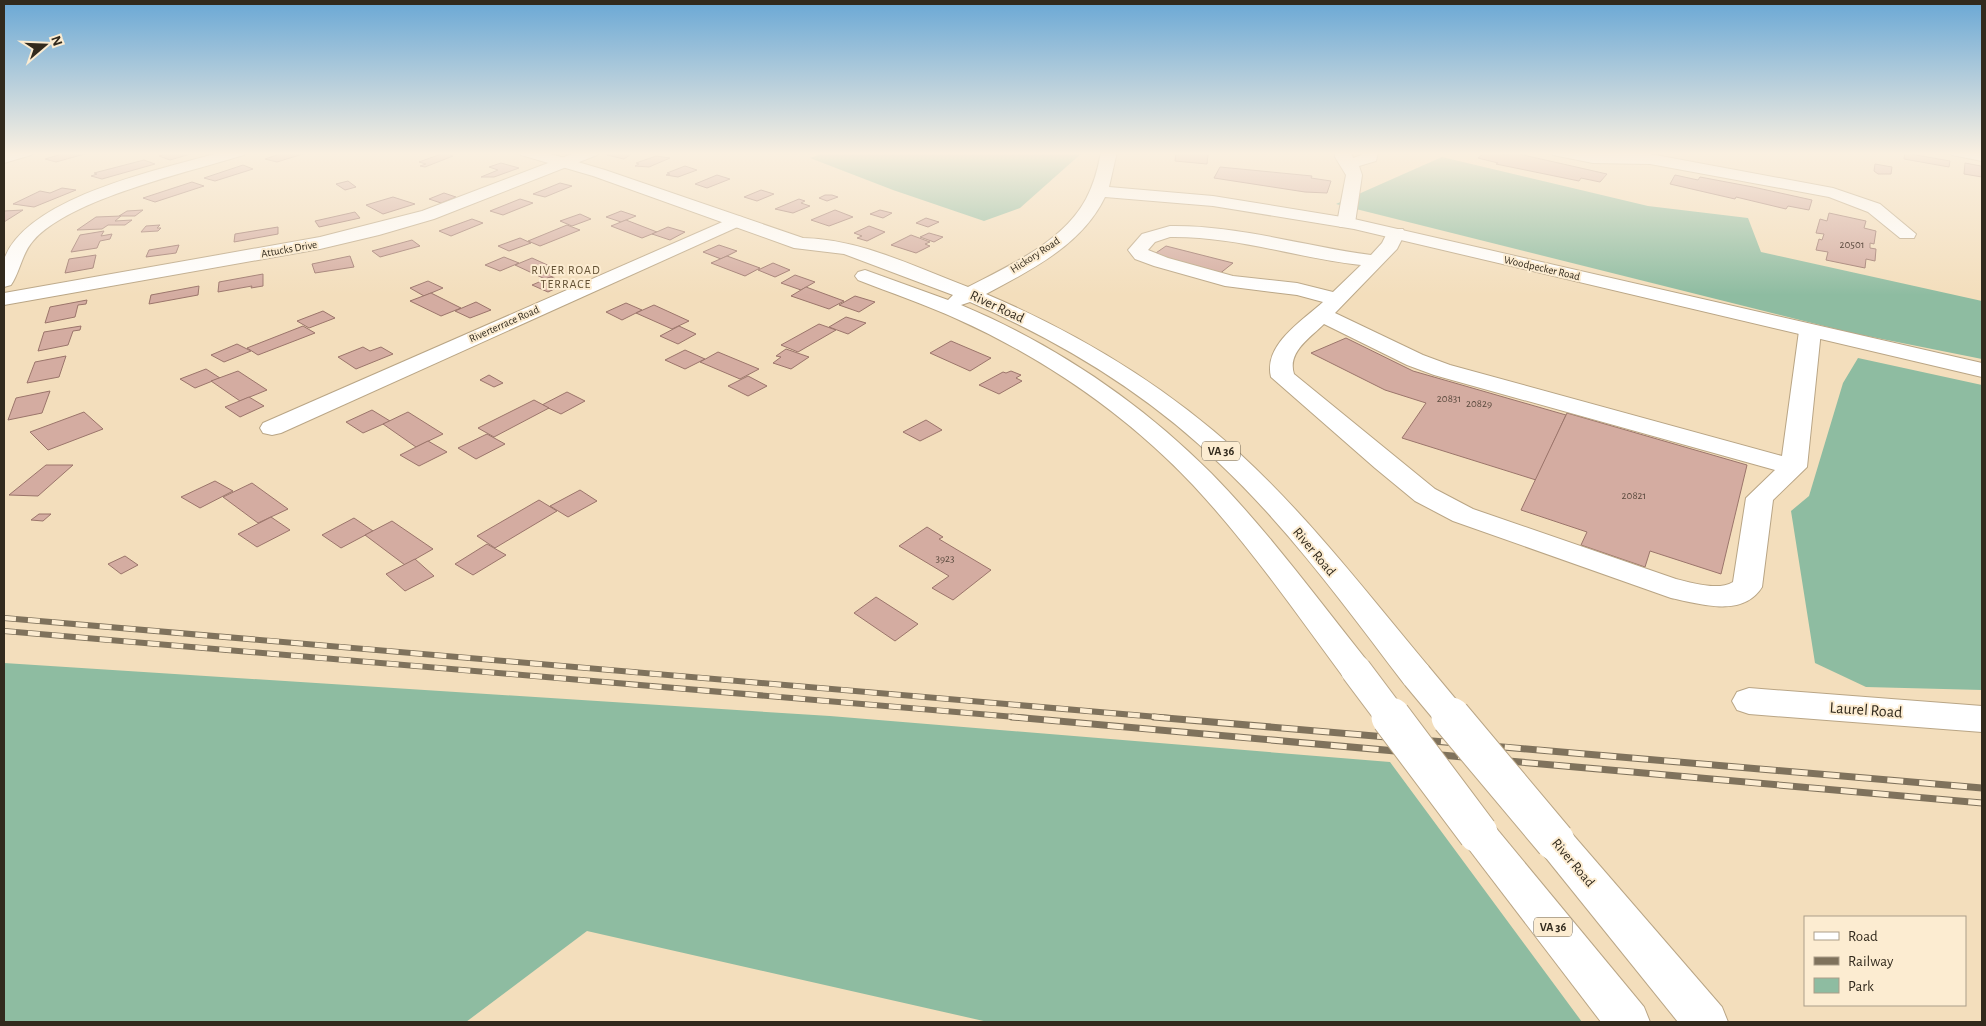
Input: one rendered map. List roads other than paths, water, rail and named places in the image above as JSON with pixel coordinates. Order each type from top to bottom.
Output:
[{"type":"main road","points":[[4,281],[25,237],[47,219],[90,200]]},
{"type":"main road","name":"Attucks Drive","points":[[4,299],[320,244],[365,234],[428,215],[467,200]]},
{"type":"main road","name":"River Road","points":[[675,200],[801,244],[829,245],[970,293],[1046,330],[1099,360],[1155,397],[1204,436],[1230,459],[1284,517],[1706,1022]]},
{"type":"main road","name":"Hickory Road","points":[[946,307],[1030,260],[1066,234],[1086,214],[1093,200]]},
{"type":"main road","name":"Woodpecker Road","points":[[1200,200],[1346,223],[1396,233],[1982,370]]},
{"type":"main road","points":[[1346,223],[1350,200]]},
{"type":"main road","points":[[1841,200],[1840,206],[1879,212],[1907,234]]},
{"type":"main road","name":"Riverterrace Road","points":[[272,428],[736,221]]},
{"type":"main road","points":[[1374,261],[1332,256],[1284,244],[1180,230],[1160,234],[1140,243],[1137,250],[1142,255],[1161,262],[1243,284],[1297,289],[1415,360],[1442,370],[1794,467]]},
{"type":"main road","points":[[1396,233],[1390,245],[1285,350],[1280,366],[1283,378],[1384,464],[1425,495],[1463,515],[1671,588],[1703,595],[1733,596],[1747,587],[1760,498],[1794,467],[1810,331]]},
{"type":"main road","name":"River Road","points":[[801,244],[808,256],[946,307],[999,331],[1051,360],[1116,403],[1168,446],[1220,498],[1356,670],[1478,833],[1628,1022]]},
{"type":"main road","name":"Laurel Road","points":[[1749,701],[1982,719]]},
{"type":"railway","points":[[4,618],[1169,718]]},
{"type":"railway","points":[[4,631],[1027,718]]},
{"type":"railway","points":[[1012,717],[1982,803]]},
{"type":"railway","points":[[1154,717],[1982,788]]},
{"type":"district","name":"RIVER ROAD TERRACE","points":[[566,277]]}]
